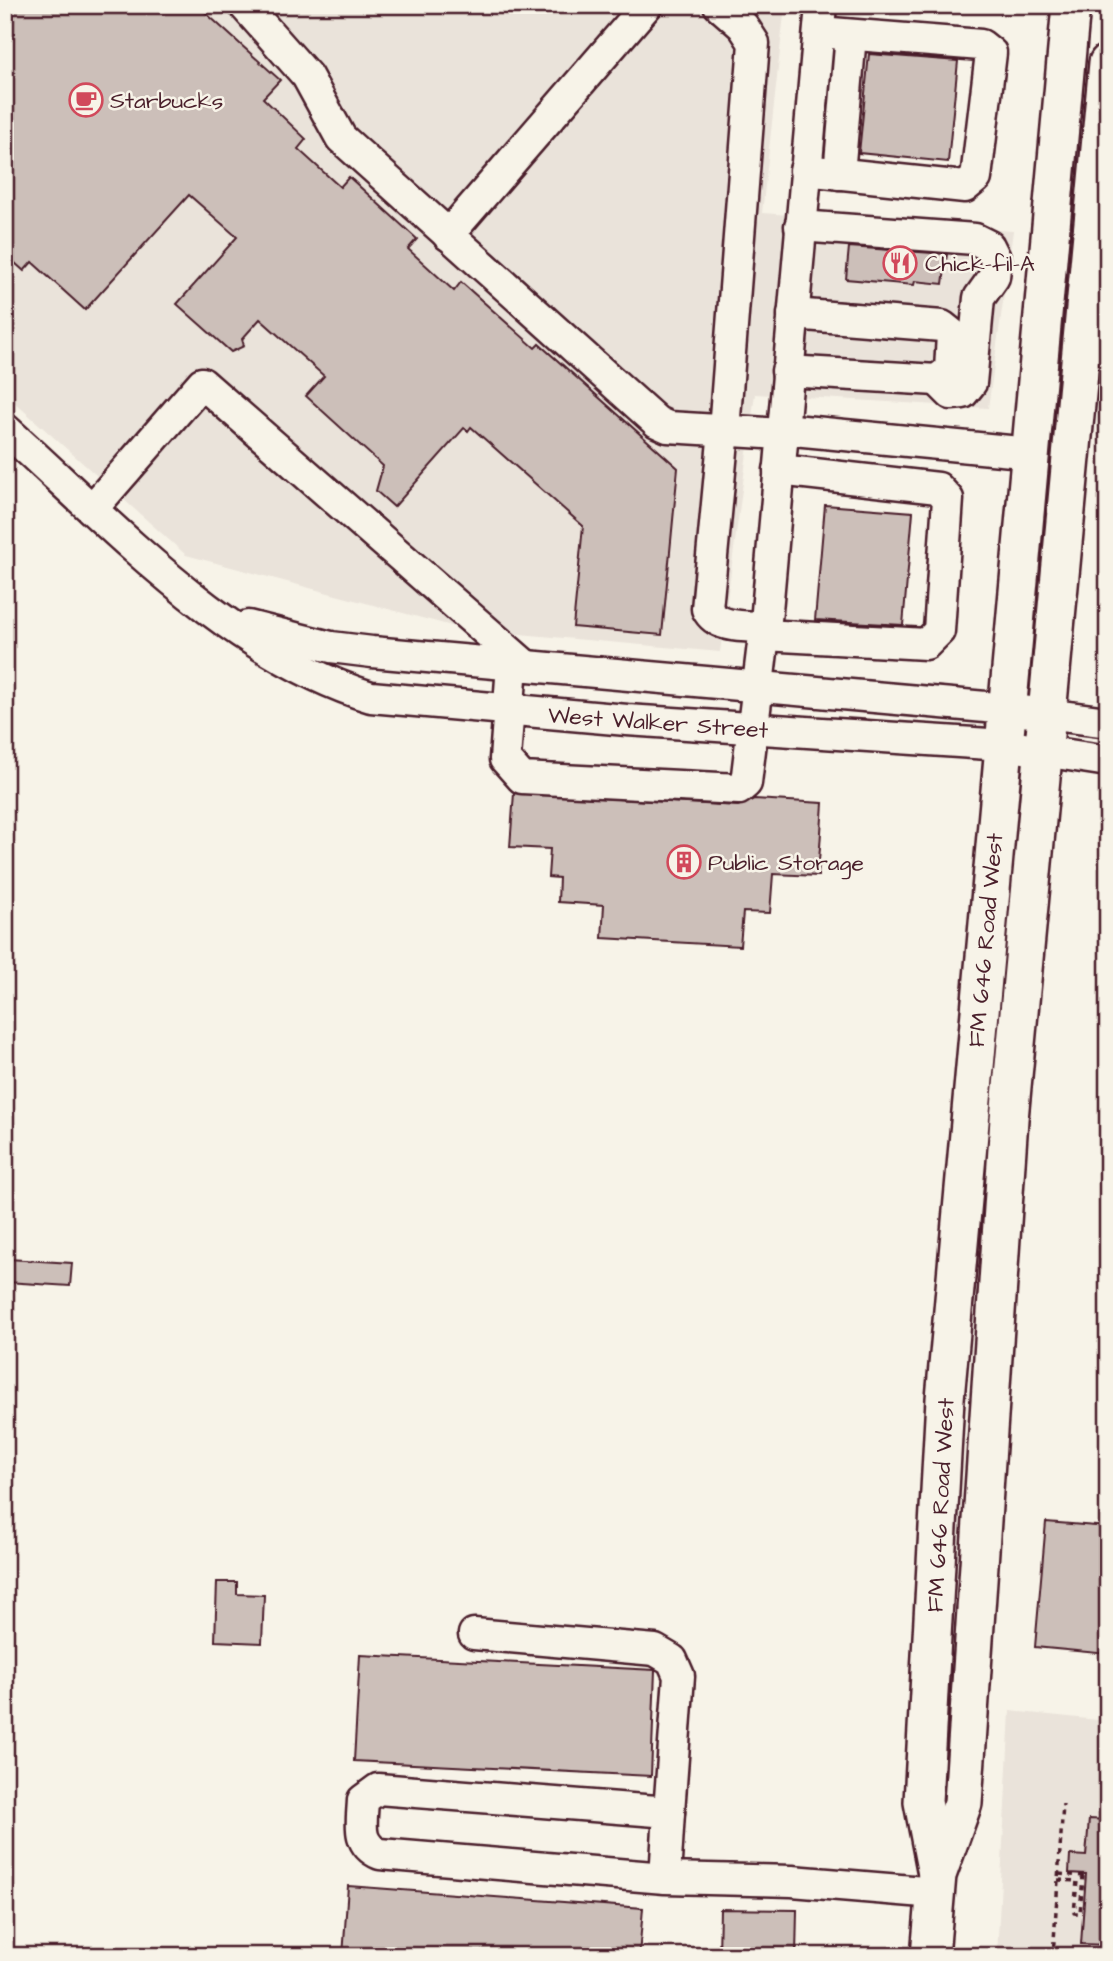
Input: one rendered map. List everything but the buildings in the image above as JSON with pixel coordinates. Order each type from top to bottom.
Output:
[{"type":"main road","name":"FM 646 Road West","points":[[937,1884],[923,1801],[944,1413],[1071,5]]},
{"type":"main road","name":"FM 646 Road West","points":[[930,1956],[937,1884],[963,1803],[1008,1132],[1108,63]]},
{"type":"street","points":[[244,5],[307,76],[341,138],[657,422],[668,427],[782,431],[1031,453]]},
{"type":"street","points":[[448,234],[647,5]]},
{"type":"street","points":[[719,5],[743,26],[754,43],[724,430],[707,609],[712,618],[723,624],[765,631],[926,644],[939,631],[948,499],[938,488],[779,470]]},
{"type":"street","points":[[93,508],[202,383],[519,666],[507,710],[505,759],[522,778],[738,789],[746,783],[765,631],[805,170],[820,19],[850,35],[981,45],[991,53],[976,178],[965,187],[805,170]]},
{"type":"street","points":[[839,174],[850,35]]},
{"type":"street","points":[[787,371],[937,380],[951,394],[963,393],[971,383],[979,298],[994,277],[996,260],[989,246],[975,239],[800,226]]},
{"type":"street","points":[[793,314],[942,327],[952,334],[950,369],[937,380]]},
{"type":"street","name":"West Walker Street","points":[[5,429],[160,568],[227,621],[282,658],[330,685],[370,697],[753,729],[1006,727],[1047,713],[1108,722]]},
{"type":"street","points":[[938,488],[950,477],[957,446]]},
{"type":"street","name":"West Walker Street","points":[[227,621],[331,647],[758,686],[1006,727],[1045,750],[1108,761]]},
{"type":"street","points":[[474,1634],[655,1650],[672,1660],[679,1676],[666,1878]]},
{"type":"street","points":[[669,1812],[378,1789],[363,1800],[362,1838],[369,1849],[380,1854],[666,1878],[937,1884]]},
{"type":"path","points":[[1053,1956],[1063,1804]]},
{"type":"path","points":[[1058,1880],[1077,1881],[1074,1913],[1080,1913],[1084,1876],[1059,1874]]},
{"type":"shaded area","points":[[5,5],[785,5],[762,213],[1013,231],[988,408],[755,394],[720,652],[463,629],[186,555],[5,394]]},
{"type":"shaded area","points":[[1108,565],[1108,671],[1100,670]]},
{"type":"shaded area","points":[[1010,1711],[1108,1721],[1108,1956],[997,1956]]},
{"type":"place","name":"Starbucks","points":[[86,100]]},
{"type":"place","name":"Chick-fil-A","points":[[900,263]]},
{"type":"place","name":"Public Storage","points":[[684,862]]}]
